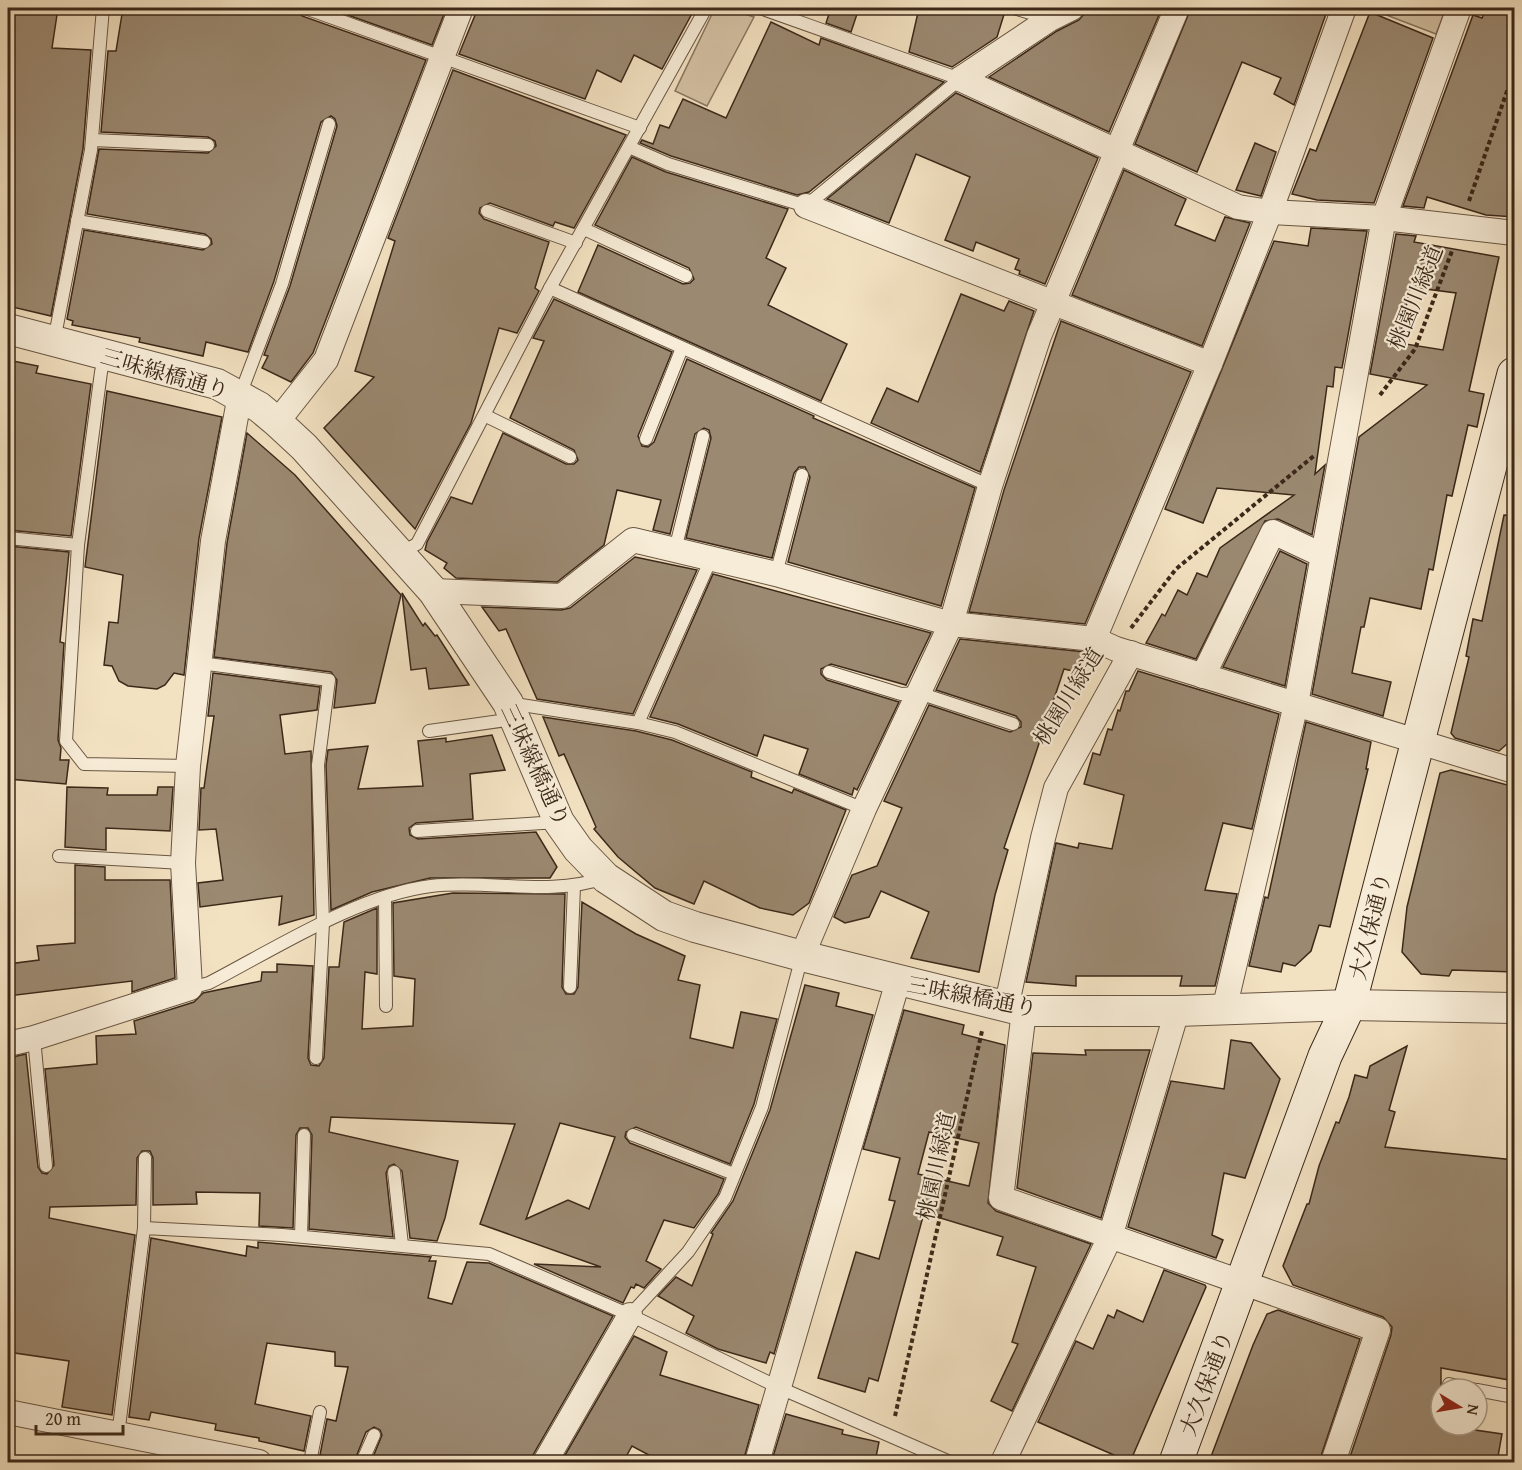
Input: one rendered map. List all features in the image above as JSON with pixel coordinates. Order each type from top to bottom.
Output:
[{"type":"main road","name":"大久保通り","points":[[1176,1462],[1325,1056],[1349,1005],[1515,374]]},
{"type":"street","points":[[277,422],[326,360],[461,8]]},
{"type":"street","points":[[960,79],[1050,19],[1072,8]]},
{"type":"street","points":[[802,956],[864,809],[951,624],[990,486],[1051,304],[1177,8]]},
{"type":"street","points":[[1333,1462],[1378,1330],[1002,1198],[1006,1007],[1056,788],[1114,647],[1210,364],[1270,212],[1344,8]]},
{"type":"street","points":[[1224,1010],[1296,704],[1384,218],[1459,8]]},
{"type":"street","points":[[960,79],[1238,207],[1270,212],[1384,218],[1515,233]]},
{"type":"street","points":[[806,206],[1051,304],[1210,364]]},
{"type":"street","name":"三味線橋通り","points":[[8,329],[217,384],[240,395],[277,422],[433,591],[511,711],[559,822],[578,849],[606,878],[664,916],[802,956],[1006,1007],[1177,1011],[1349,1005],[1515,1008]]},
{"type":"street","points":[[8,1044],[34,1038],[190,988],[183,864],[188,766],[213,541],[240,395]]},
{"type":"street","points":[[1203,676],[1273,532],[1322,555]]},
{"type":"street","points":[[433,591],[562,596],[633,540],[776,574],[951,624],[1114,647],[1515,771]]},
{"type":"street","points":[[757,1462],[898,981]]},
{"type":"street","points":[[1003,1462],[1110,1237],[1177,1011]]},
{"type":"street","points":[[545,1462],[630,1315]]},
{"type":"street","points":[[8,1412],[259,1462]]},
{"type":"lane","points":[[54,341],[92,140],[103,8]]},
{"type":"lane","points":[[305,8],[640,128]]},
{"type":"lane","points":[[399,553],[417,544],[486,416],[550,288],[706,8]]},
{"type":"lane","points":[[760,8],[960,79]]},
{"type":"lane","points":[[1014,8],[1050,19]]},
{"type":"lane","points":[[629,147],[668,164],[806,206],[960,79]]},
{"type":"lane","points":[[240,395],[282,284],[329,124]]},
{"type":"lane","points":[[92,140],[208,145]]},
{"type":"lane","points":[[487,211],[576,243]]},
{"type":"lane","points":[[77,221],[204,242]]},
{"type":"lane","points":[[584,229],[686,276]]},
{"type":"lane","points":[[550,288],[990,486]]},
{"type":"lane","points":[[646,439],[682,348]]},
{"type":"lane","points":[[105,355],[78,546],[66,741],[84,764],[188,766]]},
{"type":"lane","points":[[486,416],[570,457]]},
{"type":"lane","points":[[675,550],[703,436]]},
{"type":"lane","points":[[776,574],[802,475]]},
{"type":"lane","points":[[8,537],[78,546]]},
{"type":"lane","points":[[638,723],[711,559]]},
{"type":"lane","points":[[200,663],[329,680],[318,765],[323,923],[316,1058]]},
{"type":"lane","points":[[829,672],[901,694],[919,693],[1013,724]]},
{"type":"lane","points":[[429,732],[511,711],[638,723],[675,732],[864,809]]},
{"type":"lane","points":[[417,831],[559,822]]},
{"type":"lane","points":[[59,856],[183,864]]},
{"type":"lane","points":[[190,988],[209,983],[323,923],[385,897],[430,886],[574,886],[606,878]]},
{"type":"lane","points":[[570,987],[574,886]]},
{"type":"lane","points":[[385,897],[386,1006]]},
{"type":"lane","points":[[630,1315],[688,1252],[725,1198],[762,1107],[802,956]]},
{"type":"lane","points":[[34,1038],[46,1166]]},
{"type":"lane","points":[[301,1236],[304,1135]]},
{"type":"lane","points":[[633,1135],[734,1174]]},
{"type":"lane","points":[[118,1435],[144,1228],[144,1158]]},
{"type":"lane","points":[[394,1172],[402,1245]]},
{"type":"lane","points":[[144,1228],[301,1236],[489,1254],[630,1315],[780,1388],[950,1462]]},
{"type":"lane","points":[[1489,1392],[1515,1397]]},
{"type":"lane","points":[[310,1462],[320,1412]]},
{"type":"lane","points":[[362,1462],[374,1435]]},
{"type":"path","name":"桃園川緑道","points":[[1378,397],[1415,349],[1435,301],[1515,72]]},
{"type":"path","name":"桃園川緑道","points":[[1114,647],[1176,569],[1345,429]]},
{"type":"path","name":"桃園川緑道","points":[[891,1436],[1006,1007]]},
{"type":"shaded area","points":[[715,8],[726,8],[754,17],[707,106],[675,91]]},
{"type":"shaded area","points":[[1368,8],[1446,8],[1436,34]]},
{"type":"building","points":[[8,8],[58,8],[52,48],[91,50],[83,149],[51,316],[8,306],[8,260],[12,240],[8,239],[8,89],[13,46],[8,45]]},
{"type":"building","points":[[123,8],[297,8],[302,16],[426,60],[313,353],[291,382],[262,368],[268,356],[264,355],[290,286],[337,126],[335,119],[331,116],[321,122],[274,281],[248,352],[206,342],[203,356],[139,342],[140,338],[72,325],[73,321],[67,319],[84,230],[203,250],[212,244],[211,239],[205,234],[87,214],[99,149],[208,153],[216,146],[215,141],[208,137],[101,132],[108,51],[116,51]]},
{"type":"building","points":[[328,8],[443,8],[446,9],[432,45]]},
{"type":"building","points":[[478,8],[695,8],[662,69],[634,55],[621,82],[597,70],[585,99],[459,54]]},
{"type":"building","points":[[831,8],[859,8],[851,32],[826,23]]},
{"type":"building","points":[[919,8],[1006,8],[997,37],[952,67],[909,52]]},
{"type":"building","points":[[1089,8],[1162,8],[1109,132],[989,77],[1057,31],[1079,20]]},
{"type":"building","points":[[1191,8],[1328,8],[1294,105],[1274,94],[1281,78],[1242,62],[1197,172],[1135,144]]},
{"type":"building","points":[[1486,8],[1515,8],[1515,217],[1486,215],[1427,197],[1424,208],[1403,206],[1473,15],[1482,18]]},
{"type":"building","points":[[1370,12],[1433,38],[1374,203],[1317,200],[1292,194],[1310,149],[1316,151]]},
{"type":"building","points":[[771,22],[819,45],[821,38],[944,82],[809,192],[797,195],[671,156],[640,143],[642,140],[653,144],[660,125],[669,128],[683,99],[726,118]]},
{"type":"building","points":[[453,70],[626,135],[574,228],[555,222],[553,226],[490,203],[480,208],[479,213],[484,219],[549,242],[535,288],[539,291],[517,333],[499,328],[471,423],[415,529],[324,428],[374,377],[355,371],[395,241],[388,238]]},
{"type":"building","points":[[956,93],[1098,158],[1045,284],[1019,274],[1020,271],[1015,269],[1019,259],[976,242],[973,251],[945,240],[970,177],[916,154],[889,223],[827,199]]},
{"type":"building","points":[[1255,143],[1276,152],[1261,196],[1236,190]]},
{"type":"building","points":[[632,157],[666,172],[788,209],[766,258],[786,268],[768,305],[847,344],[821,401],[578,292],[598,245],[683,284],[690,283],[694,279],[689,268],[595,225]]},
{"type":"building","points":[[1124,170],[1186,199],[1175,225],[1215,241],[1225,217],[1250,223],[1202,346],[1072,295]]},
{"type":"building","points":[[1311,228],[1367,231],[1342,368],[1335,367],[1333,387],[1327,386],[1315,474],[1325,465],[1312,535],[1278,519],[1265,521],[1196,659],[1146,643],[1162,614],[1165,616],[1178,590],[1187,595],[1197,573],[1207,577],[1220,548],[1294,495],[1217,488],[1203,523],[1165,509],[1274,241],[1308,246]]},
{"type":"building","points":[[1396,234],[1416,236],[1414,242],[1499,257],[1469,391],[1484,394],[1477,427],[1468,425],[1452,496],[1447,495],[1433,570],[1429,569],[1421,609],[1370,598],[1364,627],[1361,627],[1352,673],[1391,682],[1383,716],[1312,694],[1359,437],[1427,385],[1370,374]],"holes":[[[1410,287],[1456,293],[1443,350],[1399,343]]]},
{"type":"building","points":[[961,294],[1004,311],[1009,301],[1034,311],[980,472],[871,423],[887,388],[918,402]]},
{"type":"building","points":[[554,299],[672,352],[638,436],[642,446],[648,447],[654,442],[687,359],[814,416],[813,418],[975,488],[941,606],[788,562],[810,477],[805,467],[799,467],[794,473],[772,558],[686,538],[711,438],[709,430],[704,428],[695,434],[670,534],[653,530],[661,500],[617,490],[604,545],[557,582],[456,578],[444,568],[447,563],[425,550],[427,542],[451,497],[472,504],[503,433],[566,464],[574,464],[578,460],[574,450],[510,418],[544,341],[533,338]]},
{"type":"building","points":[[1061,321],[1191,372],[1085,624],[969,612],[1004,490]]},
{"type":"building","points":[[8,360],[38,366],[36,373],[91,384],[71,536],[8,530]]},
{"type":"building","points":[[107,391],[222,417],[199,538],[184,675],[174,673],[165,685],[157,689],[128,686],[119,681],[112,666],[104,665],[109,622],[118,623],[123,575],[85,567]]},
{"type":"building","points":[[247,433],[295,475],[401,595],[375,703],[334,708],[337,680],[331,672],[214,657],[227,543]]},
{"type":"building","points":[[1504,515],[1515,516],[1515,737],[1499,751],[1455,738],[1451,733],[1469,657],[1466,656],[1473,619],[1482,621]]},
{"type":"building","points":[[8,546],[69,552],[60,642],[64,643],[58,740],[61,748],[60,760],[69,760],[66,784],[8,779]]},
{"type":"building","points":[[1280,551],[1307,564],[1285,686],[1223,667]]},
{"type":"building","points":[[635,557],[697,570],[633,714],[537,699],[506,629],[499,631],[482,607],[561,610],[570,608]]},
{"type":"building","points":[[713,574],[931,633],[906,685],[831,664],[821,669],[821,674],[827,680],[899,702],[857,790],[854,788],[852,795],[799,774],[808,749],[764,735],[757,756],[678,724],[650,717]]},
{"type":"building","points":[[402,593],[423,626],[425,623],[435,636],[437,635],[469,685],[429,689],[426,668],[411,670]]},
{"type":"building","points":[[960,639],[1085,652],[1077,672],[1064,669],[1004,848],[1008,850],[995,895],[979,972],[911,958],[929,912],[881,891],[869,917],[845,923],[834,917],[852,875],[877,866],[902,808],[884,801],[929,705],[1010,732],[1021,727],[1021,722],[1016,716],[936,690]]},
{"type":"building","points":[[1138,671],[1279,714],[1252,829],[1223,823],[1205,890],[1237,894],[1215,986],[1180,986],[1182,976],[1076,976],[1076,986],[1026,982],[1056,843],[1078,848],[1079,843],[1112,849],[1124,795],[1084,784],[1093,753],[1100,755],[1108,729],[1112,730],[1126,691],[1129,691]]},
{"type":"building","points":[[213,673],[320,687],[317,710],[280,715],[285,754],[311,751],[314,915],[279,925],[282,896],[200,907],[198,883],[223,880],[216,829],[199,830],[201,788],[204,788],[214,716],[208,716]]},
{"type":"building","points":[[543,717],[636,731],[672,740],[752,772],[751,777],[792,793],[794,789],[846,810],[809,903],[793,915],[760,908],[704,881],[694,904],[655,888],[618,857],[594,829],[596,827],[564,754],[559,756]]},
{"type":"building","points":[[1306,722],[1371,742],[1366,769],[1368,769],[1330,927],[1319,925],[1311,951],[1295,966],[1283,963],[1281,972],[1249,966],[1265,897],[1268,898]]},
{"type":"building","points":[[492,735],[505,770],[470,774],[473,819],[416,823],[409,828],[410,835],[418,839],[536,832],[557,867],[550,878],[430,878],[372,892],[331,910],[326,765],[328,750],[368,746],[358,789],[423,786],[418,741],[446,738],[446,742]]},
{"type":"building","points":[[1451,770],[1515,787],[1515,972],[1452,970],[1449,976],[1421,974],[1402,952],[1407,907],[1440,773]]},
{"type":"building","points":[[67,787],[108,788],[107,795],[157,795],[158,787],[173,787],[170,831],[106,828],[106,850],[65,847]]},
{"type":"building","points":[[75,865],[105,867],[105,880],[170,880],[175,978],[132,992],[132,981],[8,996],[8,964],[39,960],[37,946],[75,943]]},
{"type":"building","points":[[453,893],[565,894],[562,987],[566,994],[574,994],[578,987],[582,902],[636,934],[685,956],[678,980],[700,985],[690,1038],[733,1048],[741,1012],[777,1019],[754,1104],[730,1164],[636,1127],[626,1132],[625,1137],[630,1143],[724,1179],[718,1194],[694,1228],[664,1220],[646,1261],[661,1269],[644,1288],[636,1284],[634,1288],[631,1287],[623,1303],[534,1264],[601,1267],[480,1224],[515,1124],[331,1117],[329,1132],[458,1161],[445,1218],[437,1241],[410,1238],[402,1171],[394,1164],[389,1166],[386,1173],[393,1237],[309,1229],[312,1135],[308,1128],[300,1128],[296,1135],[293,1228],[259,1226],[260,1193],[196,1192],[197,1204],[153,1205],[153,1158],[150,1151],[142,1151],[137,1158],[136,1205],[50,1207],[49,1218],[135,1235],[112,1415],[62,1407],[69,1361],[8,1352],[8,1058],[26,1054],[38,1167],[42,1173],[47,1174],[54,1165],[45,1069],[97,1064],[96,1036],[136,1034],[134,1021],[194,1002],[203,993],[261,981],[262,972],[277,972],[277,964],[313,966],[308,1058],[311,1065],[319,1066],[324,1058],[329,967],[339,967],[344,922],[377,908],[377,974],[365,972],[362,1029],[413,1026],[415,979],[394,976],[393,903]],"holes":[[[560,1123],[615,1137],[589,1209],[568,1200],[526,1219]]]},
{"type":"building","points":[[805,985],[839,993],[836,1006],[873,1015],[774,1354],[770,1352],[766,1363],[718,1349],[686,1333],[694,1316],[658,1296],[676,1277],[692,1286],[713,1234],[711,1233],[733,1201],[770,1110]]},
{"type":"building","points":[[904,1010],[964,1025],[962,1034],[1005,1045],[988,1203],[996,1211],[1091,1244],[1012,1411],[991,1401],[1018,1344],[1012,1342],[1036,1267],[997,1255],[1003,1237],[924,1213],[878,1381],[869,1378],[865,1392],[818,1378],[856,1252],[879,1259],[895,1201],[889,1200],[900,1158],[863,1149]],"holes":[[[929,1132],[979,1143],[969,1186],[918,1174]]]},
{"type":"building","points":[[1231,1040],[1251,1043],[1280,1079],[1245,1178],[1224,1173],[1212,1235],[1223,1240],[1216,1258],[1128,1227],[1171,1081],[1224,1089]]},
{"type":"building","points":[[1407,1046],[1389,1110],[1395,1112],[1385,1147],[1515,1160],[1515,1381],[1441,1368],[1441,1377],[1429,1377],[1429,1437],[1489,1437],[1489,1432],[1502,1434],[1497,1462],[1423,1462],[1405,1459],[1404,1462],[1368,1462],[1350,1457],[1392,1327],[1383,1317],[1293,1285],[1283,1266],[1307,1204],[1309,1204],[1319,1166],[1336,1122],[1339,1123],[1355,1075],[1367,1078],[1370,1066]]},
{"type":"building","points":[[1085,1050],[1150,1050],[1101,1218],[1017,1188],[1033,1053],[1086,1055]]},
{"type":"building","points":[[151,1238],[246,1256],[247,1246],[258,1248],[258,1242],[431,1257],[429,1261],[436,1261],[428,1298],[452,1304],[467,1262],[489,1263],[613,1316],[531,1462],[371,1462],[382,1435],[380,1430],[374,1427],[366,1432],[354,1462],[327,1462],[328,1457],[320,1455],[327,1419],[336,1421],[348,1367],[335,1366],[335,1352],[267,1343],[255,1404],[311,1416],[304,1451],[259,1441],[259,1438],[215,1430],[216,1424],[151,1412],[149,1420],[129,1417]]},
{"type":"building","points":[[1164,1270],[1206,1287],[1130,1462],[1038,1422],[1076,1341],[1093,1349],[1108,1315],[1114,1318],[1117,1310],[1143,1322]]},
{"type":"building","points":[[1278,1310],[1360,1339],[1319,1462],[1209,1462],[1267,1314]]},
{"type":"building","points":[[634,1336],[667,1352],[660,1375],[759,1405],[743,1462],[662,1462],[632,1446],[623,1462],[561,1462]]},
{"type":"building","points":[[786,1414],[843,1430],[842,1434],[879,1442],[875,1462],[772,1460]]}]
